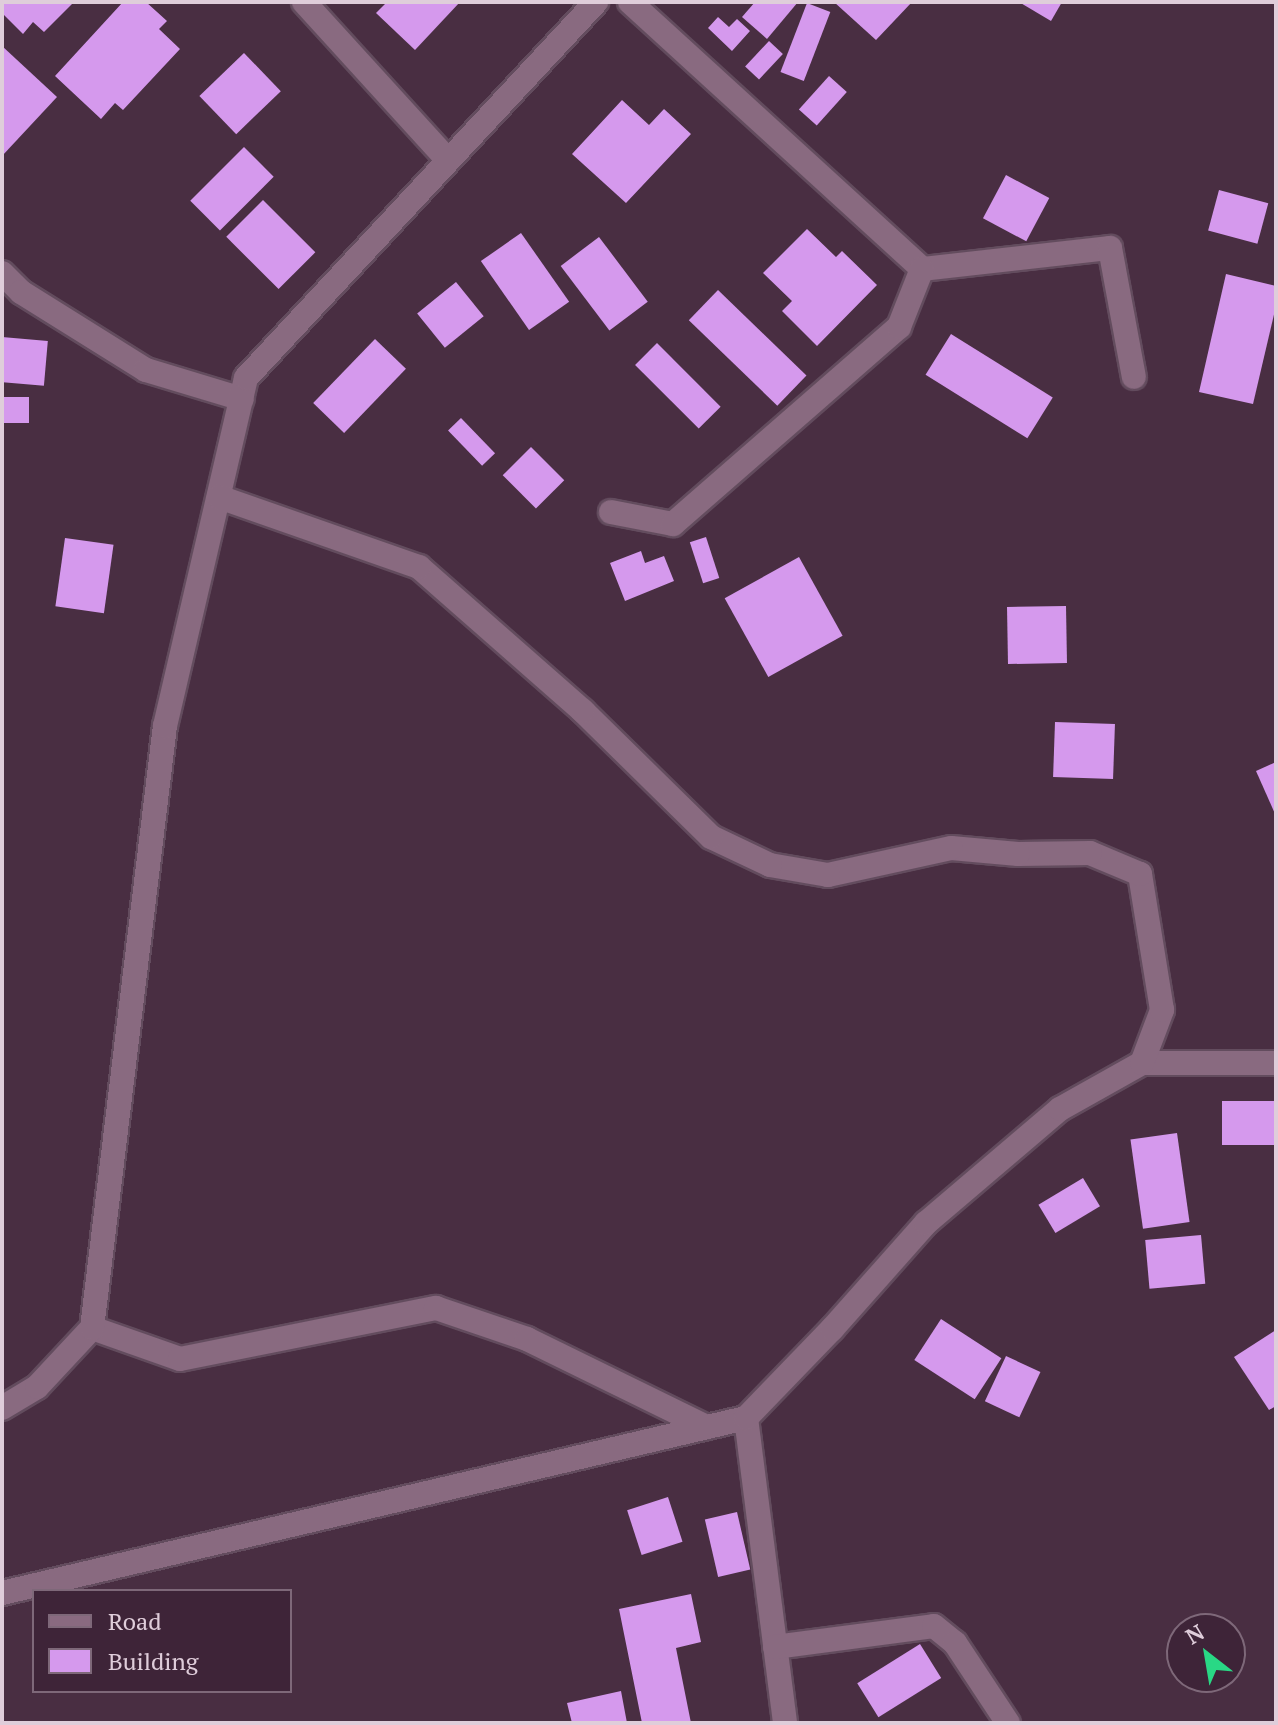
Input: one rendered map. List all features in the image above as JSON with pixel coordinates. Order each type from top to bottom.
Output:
[{"type":"street","points":[[304,2],[448,160]]},
{"type":"street","points":[[2,1408],[37,1387],[92,1328],[165,726],[246,378],[596,2]]},
{"type":"street","points":[[630,2],[922,269],[1110,248],[1134,377]]},
{"type":"street","points":[[611,512],[673,524],[899,327],[922,269]]},
{"type":"street","points":[[2,273],[21,292],[146,370],[242,399]]},
{"type":"street","points":[[219,497],[419,567],[583,711],[711,837],[770,865],[828,875],[951,848],[1018,854],[1090,853],[1140,874],[1162,1010],[1142,1063]]},
{"type":"street","points":[[2,1593],[746,1418],[832,1329],[926,1223],[1060,1109],[1142,1063],[1276,1063]]},
{"type":"street","points":[[92,1328],[180,1359],[436,1308],[527,1339],[707,1427]]},
{"type":"street","points":[[746,1418],[785,1723]]},
{"type":"street","points":[[775,1647],[934,1626],[955,1643],[1008,1723]]},
{"type":"building","points":[[2,2],[74,2],[44,32],[33,22],[23,34],[2,13]]},
{"type":"building","points":[[123,2],[146,2],[167,21],[159,29],[180,49],[123,110],[115,103],[101,119],[55,76]]},
{"type":"building","points":[[387,2],[460,2],[415,50],[376,13]]},
{"type":"building","points":[[755,2],[798,2],[767,39],[742,17]]},
{"type":"building","points":[[834,2],[912,2],[876,40]]},
{"type":"building","points":[[1019,2],[1062,2],[1051,21]]},
{"type":"building","points":[[807,3],[830,12],[804,81],[780,72]]},
{"type":"building","points":[[718,17],[729,27],[737,19],[750,31],[732,51],[708,28]]},
{"type":"building","points":[[769,41],[783,54],[759,80],[745,67]]},
{"type":"building","points":[[2,46],[57,97],[2,156]]},
{"type":"building","points":[[244,53],[281,91],[236,134],[199,96]]},
{"type":"building","points":[[829,76],[847,92],[817,126],[799,109]]},
{"type":"building","points":[[622,100],[649,125],[664,109],[691,134],[626,203],[572,154]]},
{"type":"building","points":[[244,147],[274,177],[220,230],[190,201]]},
{"type":"building","points":[[1006,175],[1049,198],[1026,241],[983,218]]},
{"type":"building","points":[[1219,190],[1268,203],[1257,244],[1208,231]]},
{"type":"building","points":[[263,200],[315,252],[279,289],[226,237]]},
{"type":"building","points":[[807,229],[836,257],[842,251],[877,285],[817,346],[782,311],[792,301],[763,273]]},
{"type":"building","points":[[521,233],[569,302],[529,330],[481,261]]},
{"type":"building","points":[[599,237],[648,302],[609,331],[561,266]]},
{"type":"building","points":[[1226,274],[1276,286],[1276,306],[1253,404],[1199,392]]},
{"type":"building","points":[[456,282],[484,316],[445,348],[417,313]]},
{"type":"building","points":[[718,290],[806,375],[777,406],[689,320]]},
{"type":"building","points":[[951,334],[1053,398],[1027,438],[926,375]]},
{"type":"building","points":[[2,337],[48,341],[44,386],[2,382]]},
{"type":"building","points":[[375,339],[406,369],[344,433],[313,403]]},
{"type":"building","points":[[657,343],[721,407],[699,429],[635,365]]},
{"type":"building","points":[[2,397],[29,397],[29,423],[2,423]]},
{"type":"building","points":[[461,418],[495,453],[482,466],[448,431]]},
{"type":"building","points":[[531,447],[564,480],[536,509],[503,475]]},
{"type":"building","points":[[706,537],[719,578],[703,583],[690,542]]},
{"type":"building","points":[[65,538],[114,545],[104,613],[55,606]]},
{"type":"building","points":[[641,551],[645,563],[664,556],[674,581],[625,601],[610,563]]},
{"type":"building","points":[[799,557],[843,636],[768,677],[725,598]]},
{"type":"building","points":[[1066,606],[1067,663],[1008,664],[1007,607]]},
{"type":"building","points":[[1055,722],[1115,724],[1113,779],[1053,777]]},
{"type":"building","points":[[1276,762],[1276,816],[1256,771]]},
{"type":"building","points":[[1222,1101],[1276,1101],[1276,1145],[1222,1145]]},
{"type":"building","points":[[1177,1133],[1190,1222],[1143,1229],[1130,1140]]},
{"type":"building","points":[[1083,1178],[1100,1206],[1055,1233],[1038,1205]]},
{"type":"building","points":[[1201,1235],[1205,1284],[1149,1289],[1145,1240]]},
{"type":"building","points":[[941,1319],[1001,1358],[975,1399],[914,1360]]},
{"type":"building","points":[[1276,1330],[1276,1406],[1269,1410],[1234,1357]]},
{"type":"building","points":[[1006,1356],[1040,1372],[1019,1417],[985,1401]]},
{"type":"building","points":[[668,1497],[683,1542],[642,1555],[627,1510]]},
{"type":"building","points":[[737,1512],[750,1569],[718,1577],[705,1519]]},
{"type":"building","points":[[691,1594],[701,1642],[676,1648],[691,1723],[642,1723],[619,1609]]},
{"type":"building","points":[[920,1644],[941,1678],[878,1717],[857,1683]]},
{"type":"building","points":[[621,1691],[627,1723],[572,1723],[567,1703]]}]
